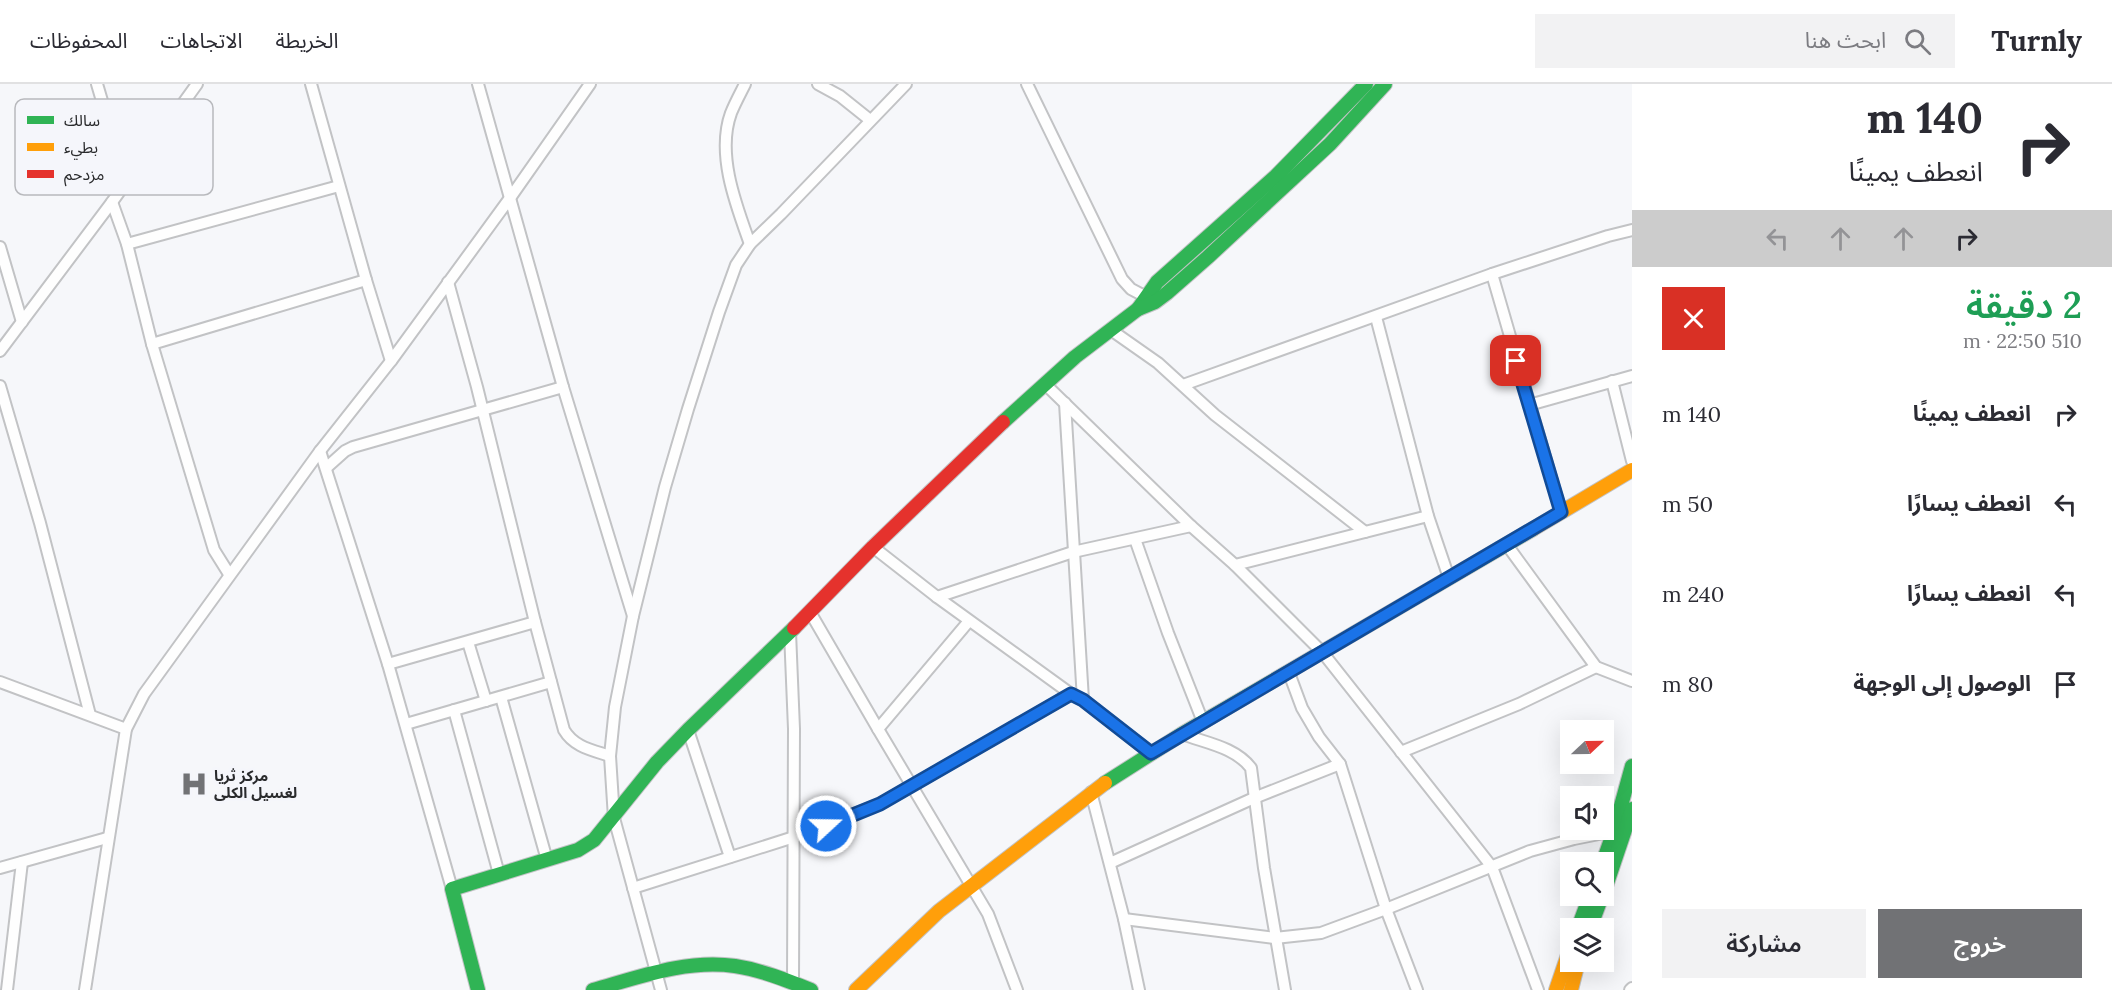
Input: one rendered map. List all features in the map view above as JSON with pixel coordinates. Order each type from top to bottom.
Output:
[{"type":"street","points":[[97,84],[101,99]]},
{"type":"street","points":[[185,99],[196,84]]},
{"type":"street","points":[[311,84],[391,361]]},
{"type":"street","points":[[477,84],[563,387],[633,616]]},
{"type":"street","points":[[85,990],[107,838],[126,729],[144,694],[320,451],[391,361],[590,84]]},
{"type":"street","points":[[745,84],[730,115],[726,147],[735,205],[750,244]]},
{"type":"street","points":[[818,84],[840,96],[870,120]]},
{"type":"street","points":[[840,96],[841,84]]},
{"type":"street","points":[[661,990],[614,818],[610,756],[615,708],[648,550],[688,409],[736,265],[750,244],[906,84]]},
{"type":"street","points":[[1027,84],[1122,279],[1146,302]]},
{"type":"street","points":[[1146,302],[1157,282],[1276,176],[1366,84]]},
{"type":"street","points":[[452,889],[588,845],[614,818],[635,788],[688,730],[790,632],[873,547],[1076,357],[1208,257],[1330,144],[1385,84]]},
{"type":"street","points":[[127,244],[339,186]]},
{"type":"street","points":[[0,351],[117,195]]},
{"type":"street","points":[[112,202],[127,244],[152,344],[214,550],[229,574]]},
{"type":"street","points":[[1183,386],[1492,274],[1632,230]]},
{"type":"street","points":[[0,247],[21,322]]},
{"type":"street","points":[[1492,274],[1561,512]]},
{"type":"street","points":[[152,344],[366,280]]},
{"type":"street","points":[[448,282],[534,622],[564,730],[569,739],[576,744],[610,756]]},
{"type":"street","points":[[1376,317],[1428,516],[1449,578]]},
{"type":"street","points":[[1111,330],[1158,363],[1215,415],[1365,532]]},
{"type":"street","points":[[1529,405],[1632,376]]},
{"type":"street","points":[[1612,381],[1632,461]]},
{"type":"street","points":[[1045,384],[1191,526],[1235,565],[1323,653],[1492,867],[1538,990]]},
{"type":"street","points":[[0,386],[40,523],[90,715]]},
{"type":"street","points":[[327,468],[345,451],[353,447],[563,387]]},
{"type":"street","points":[[1065,403],[1083,700]]},
{"type":"street","points":[[320,451],[406,724],[478,990]]},
{"type":"street","points":[[856,990],[939,911],[1091,792],[1182,734],[1508,545],[1632,470]]},
{"type":"street","points":[[1235,565],[1428,516]]},
{"type":"street","points":[[937,597],[1073,552],[1191,526]]},
{"type":"street","points":[[1135,539],[1168,633],[1203,722]]},
{"type":"street","points":[[1508,545],[1596,667],[1632,681]]},
{"type":"street","points":[[873,547],[969,621],[1071,694],[1083,700],[1151,753]]},
{"type":"street","points":[[810,612],[988,914],[1017,990]]},
{"type":"street","points":[[878,729],[969,621]]},
{"type":"street","points":[[388,664],[534,622]]},
{"type":"street","points":[[790,632],[794,729],[793,983]]},
{"type":"street","points":[[468,642],[486,701]]},
{"type":"street","points":[[1401,752],[1498,713],[1596,667]]},
{"type":"street","points":[[1289,673],[1302,708],[1319,737],[1340,764],[1386,909],[1418,990]]},
{"type":"street","points":[[0,682],[126,729]]},
{"type":"street","points":[[406,724],[551,682]]},
{"type":"street","points":[[633,888],[794,837],[880,804],[1071,694]]},
{"type":"street","points":[[501,697],[547,860]]},
{"type":"street","points":[[454,710],[499,874]]},
{"type":"street","points":[[688,730],[730,857]]},
{"type":"street","points":[[1182,734],[1235,753],[1251,768],[1275,938],[1285,990]]},
{"type":"street","points":[[1110,863],[1254,798],[1340,764]]},
{"type":"street","points":[[1614,831],[1632,766]]},
{"type":"street","points":[[1091,792],[1124,919],[1139,990]]},
{"type":"street","points":[[1614,863],[1631,816]]},
{"type":"street","points":[[0,868],[107,838]]},
{"type":"street","points":[[1124,919],[1275,938],[1322,933],[1530,851],[1570,840]]},
{"type":"street","points":[[7,990],[22,862]]},
{"type":"street","points":[[593,990],[657,972],[695,965],[723,965],[747,969],[811,990]]},
{"type":"street","points":[[1556,990],[1562,972]]},
{"type":"street","points":[[1571,990],[1576,972]]},
{"type":"traffic: fast","points":[[1138,309],[1157,282],[1276,176],[1366,84]]},
{"type":"traffic: fast","points":[[1003,422],[1075,357],[1138,309],[1155,302],[1167,293],[1208,257],[1330,144],[1385,84]]},
{"type":"traffic: fast","points":[[1105,783],[1182,734],[1533,529]]},
{"type":"traffic: fast","points":[[478,990],[452,889],[578,850],[594,840],[657,762],[794,628]]},
{"type":"traffic: fast","points":[[1607,852],[1632,766]]},
{"type":"traffic: fast","points":[[1614,862],[1632,809]]},
{"type":"traffic: fast","points":[[1582,918],[1586,906]]},
{"type":"traffic: fast","points":[[1594,918],[1598,906]]},
{"type":"traffic: fast","points":[[593,990],[663,970],[717,964],[754,970],[811,990]]},
{"type":"traffic: slow","points":[[1533,529],[1632,470]]},
{"type":"traffic: slow","points":[[856,990],[939,911],[1105,783]]},
{"type":"traffic: slow","points":[[1556,990],[1562,972]]},
{"type":"traffic: slow","points":[[1571,990],[1576,972]]},
{"type":"traffic: jam","points":[[794,628],[873,547],[1003,422]]},
{"type":"place","name":"مركز ثريا لغسيل الكلى","points":[[194,784]]},
{"type":"route","points":[[826,826],[880,804],[1071,694],[1083,700],[1151,753],[1561,512],[1516,361]]}]
